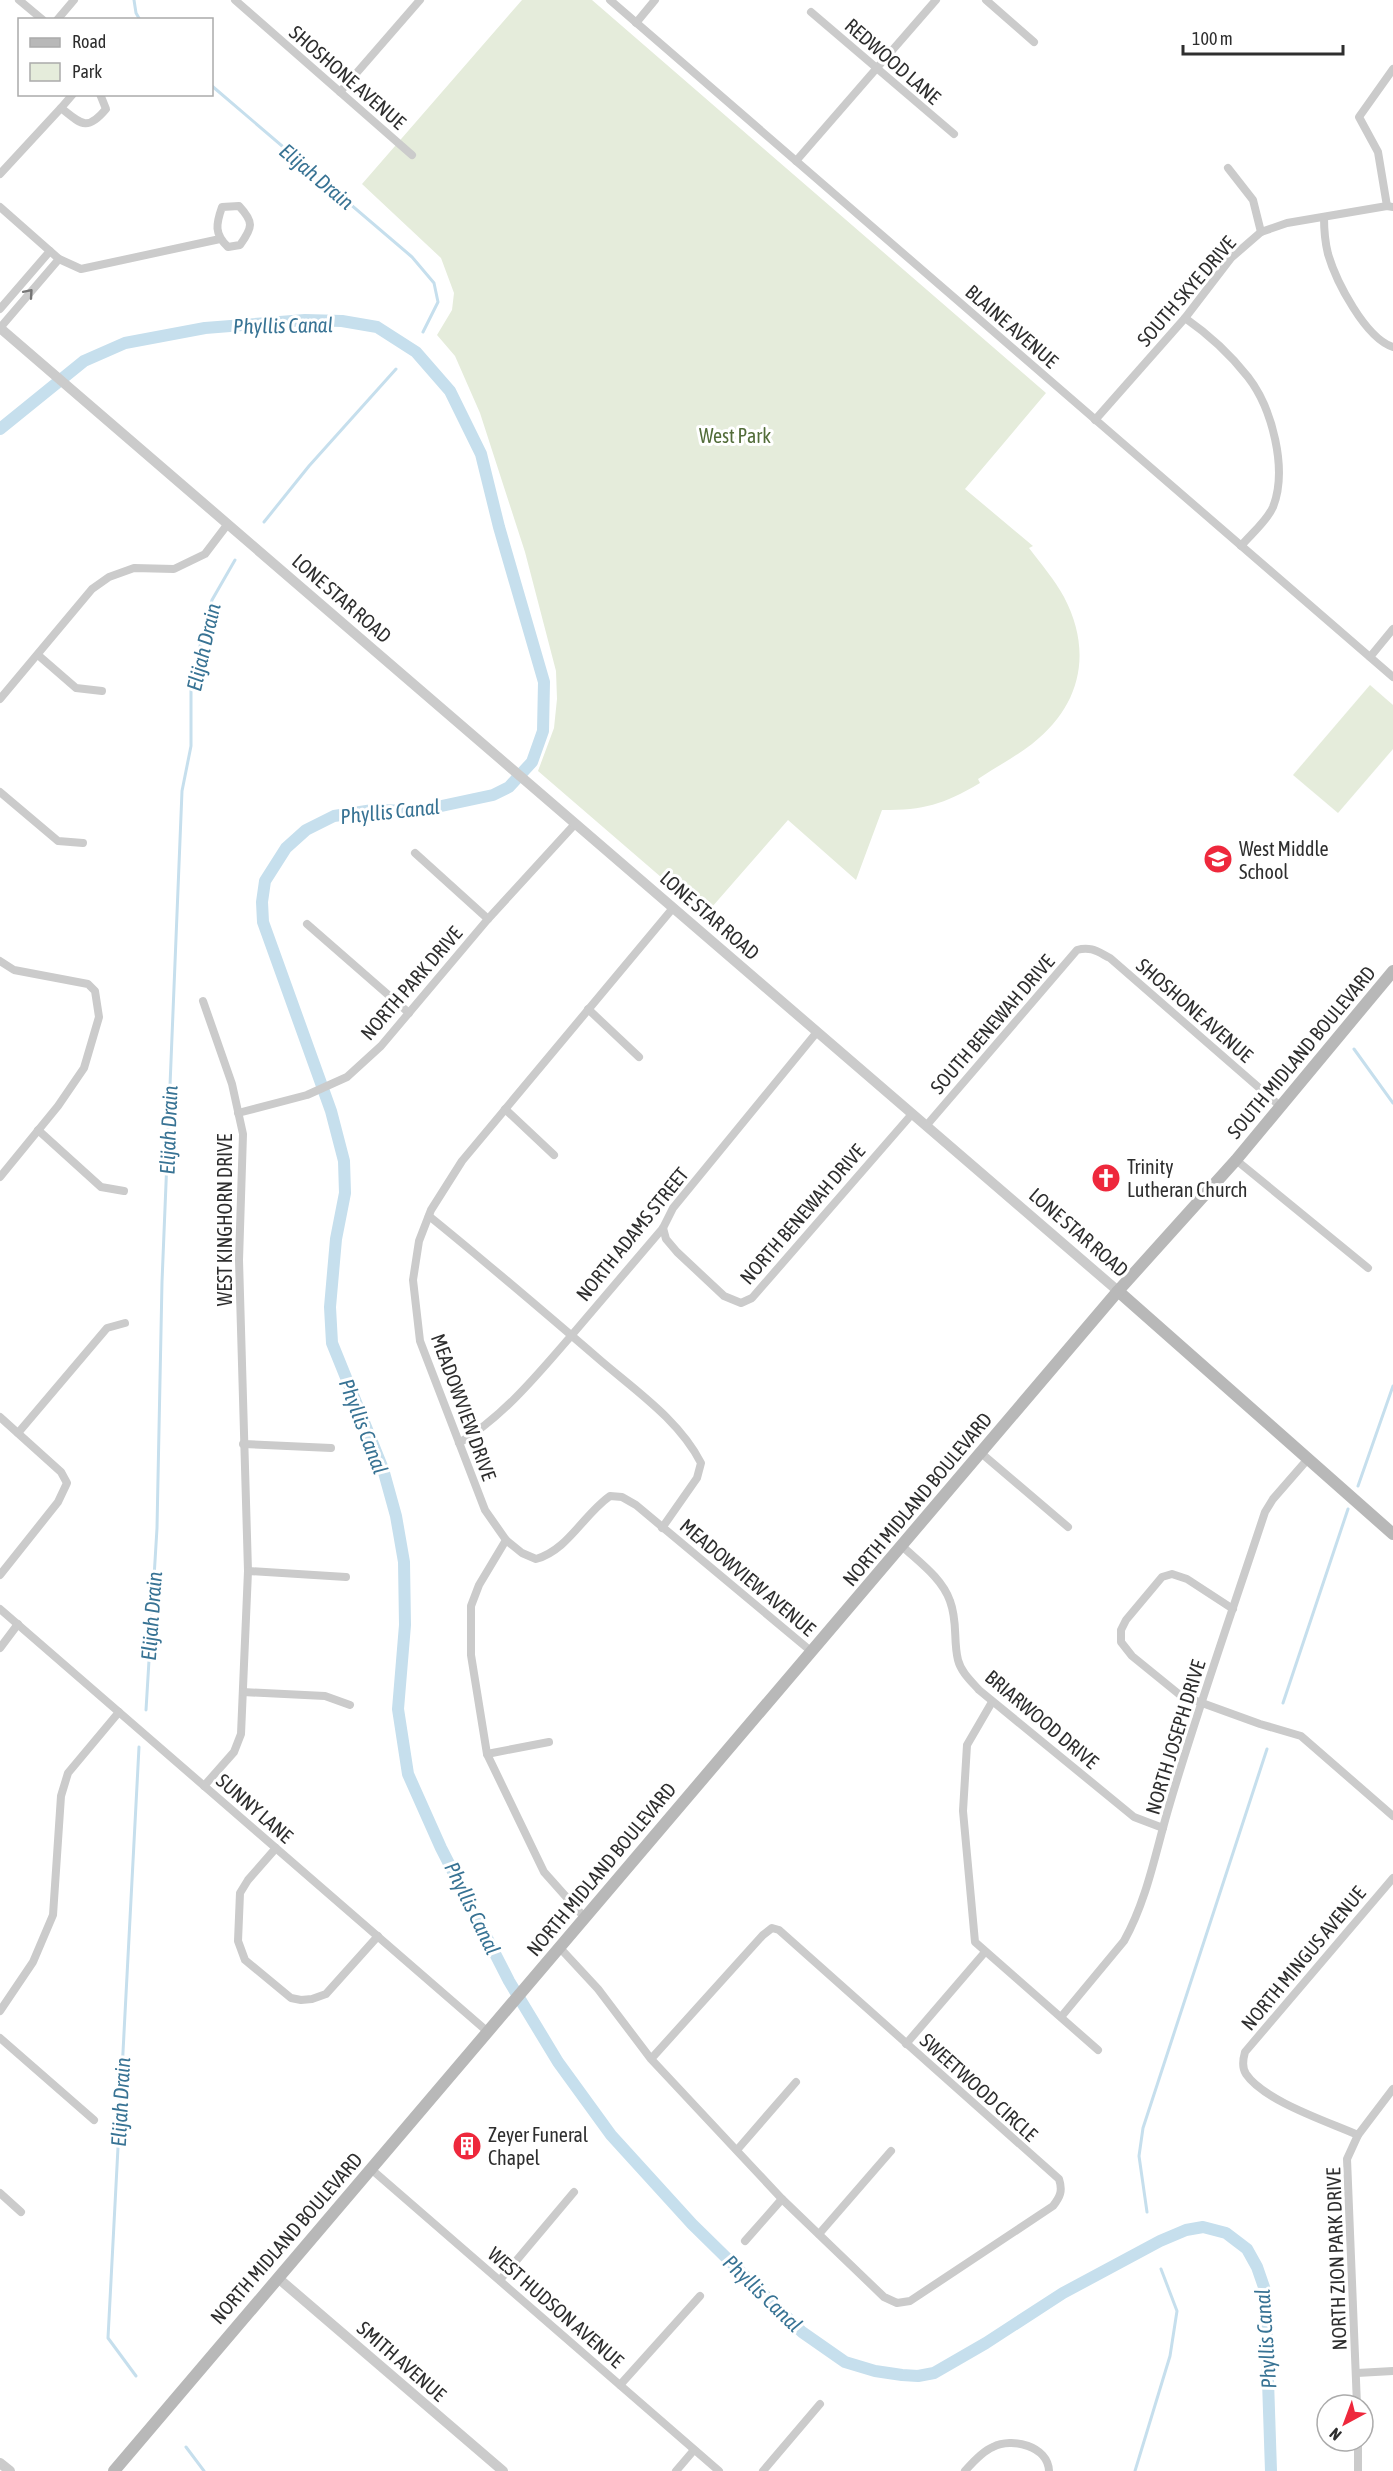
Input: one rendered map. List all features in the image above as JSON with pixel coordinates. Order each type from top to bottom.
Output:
[{"type":"main road","name":"SOUTH MIDLAND BOULEVARD","points":[[1118,1291],[1236,1160],[1393,971]]},
{"type":"main road","name":"NORTH MIDLAND BOULEVARD","points":[[114,2471],[1118,1291]]},
{"type":"main road","name":"LONE STAR ROAD","points":[[1118,1291],[1393,1534]]},
{"type":"street","points":[[19,0],[41,18]]},
{"type":"street","points":[[59,18],[74,0]]},
{"type":"street","name":"SHOSHONE AVENUE","points":[[235,0],[412,155]]},
{"type":"street","points":[[340,92],[420,0]]},
{"type":"street","name":"BLAINE AVENUE","points":[[610,0],[1393,677]]},
{"type":"street","points":[[636,22],[655,0]]},
{"type":"street","points":[[796,161],[936,0]]},
{"type":"street","points":[[986,0],[1034,42]]},
{"type":"street","name":"REDWOOD LANE","points":[[811,12],[954,134]]},
{"type":"street","points":[[1390,207],[1378,152],[1359,117],[1393,69]]},
{"type":"street","points":[[0,174],[71,96]]},
{"type":"street","points":[[61,108],[78,121],[87,124],[95,122],[105,109],[101,96]]},
{"type":"street","points":[[1228,168],[1253,200],[1262,232]]},
{"type":"street","points":[[239,206],[250,217],[251,231],[240,245],[228,247],[220,239],[216,224],[222,207],[239,206]]},
{"type":"street","points":[[0,207],[59,259],[81,269],[220,239]]},
{"type":"street","name":"SOUTH SKYE DRIVE","points":[[1095,420],[1185,318],[1231,258],[1262,232],[1287,223],[1390,207]]},
{"type":"street","points":[[1324,217],[1327,252],[1336,278],[1368,327],[1384,344],[1393,347]]},
{"type":"street","points":[[0,309],[50,251]]},
{"type":"street","points":[[0,328],[59,259]]},
{"type":"street","points":[[1185,318],[1206,333],[1249,378],[1267,412],[1280,460],[1279,489],[1272,509],[1241,546]]},
{"type":"street","name":"LONE STAR ROAD","points":[[0,328],[1118,1291]]},
{"type":"street","points":[[0,699],[92,589],[109,577],[134,568],[174,569],[205,554],[227,525]]},
{"type":"street","points":[[1370,657],[1393,629]]},
{"type":"street","points":[[38,655],[76,688],[102,691]]},
{"type":"street","points":[[0,792],[58,841],[83,843]]},
{"type":"street","name":"NORTH PARK DRIVE","points":[[238,1113],[312,1092],[347,1077],[381,1046],[488,919],[575,824]]},
{"type":"street","points":[[415,853],[488,919]]},
{"type":"street","name":"MEADOWVIEW DRIVE","points":[[662,1527],[636,1505],[622,1497],[610,1496],[594,1508],[559,1548],[548,1555],[536,1559],[506,1540],[485,1510],[420,1341],[413,1280],[419,1241],[429,1216],[462,1161],[673,908]]},
{"type":"street","points":[[307,924],[409,1013]]},
{"type":"street","name":"SHOSHONE AVENUE","points":[[1085,949],[1093,948],[1110,958],[1280,1106]]},
{"type":"street","name":"SOUTH BENEWAH DRIVE","points":[[926,1126],[1077,950],[1085,949]]},
{"type":"street","points":[[0,961],[15,970],[88,984],[95,992],[99,1017],[84,1068],[58,1106],[0,1177]]},
{"type":"street","name":"WEST KINGHORN DRIVE","points":[[202,1001],[232,1084],[243,1134],[239,1260],[248,1571],[241,1734],[234,1752],[204,1786]]},
{"type":"street","points":[[588,1009],[639,1057]]},
{"type":"street","name":"NORTH ADAMS STREET","points":[[459,1443],[478,1432],[493,1419],[545,1366],[663,1228],[673,1208],[817,1032]]},
{"type":"street","points":[[505,1109],[554,1155]]},
{"type":"street","name":"NORTH BENEWAH DRIVE","points":[[663,1228],[666,1239],[677,1252],[724,1296],[741,1303],[752,1298],[912,1114]]},
{"type":"street","points":[[38,1130],[101,1186],[124,1191]]},
{"type":"street","points":[[1236,1160],[1368,1268]]},
{"type":"street","points":[[429,1216],[669,1420],[701,1463],[697,1478],[662,1527]]},
{"type":"street","points":[[18,1433],[107,1328],[125,1323]]},
{"type":"street","points":[[0,1417],[61,1472],[67,1483],[58,1502],[0,1575]]},
{"type":"street","points":[[243,1444],[331,1448]]},
{"type":"street","points":[[981,1453],[1068,1527]]},
{"type":"street","name":"NORTH JOSEPH DRIVE","points":[[1061,2017],[1128,1935],[1156,1858],[1163,1828],[1202,1704],[1265,1512],[1273,1499],[1307,1460]]},
{"type":"street","name":"MEADOWVIEW AVENUE","points":[[662,1527],[812,1652]]},
{"type":"street","points":[[506,1540],[479,1585],[471,1606],[471,1655],[487,1754],[544,1872],[585,1918]]},
{"type":"street","name":"BRIARWOOD DRIVE","points":[[902,1546],[933,1575],[950,1599],[957,1624],[958,1662],[966,1676],[992,1702],[1134,1817],[1163,1828]]},
{"type":"street","points":[[248,1571],[346,1576]]},
{"type":"street","points":[[1233,1609],[1186,1579],[1172,1574],[1162,1577],[1126,1620],[1121,1630],[1121,1642],[1132,1656],[1180,1695],[1301,1736],[1393,1816]]},
{"type":"street","name":"SUNNY LANE","points":[[0,1609],[488,2032]]},
{"type":"street","points":[[0,1648],[18,1624]]},
{"type":"street","points":[[243,1692],[325,1696],[350,1705]]},
{"type":"street","points":[[992,1702],[967,1745],[963,1811],[975,1942],[1098,2050]]},
{"type":"street","points":[[0,2011],[33,1962],[53,1915],[61,1796],[68,1773],[119,1712]]},
{"type":"street","points":[[487,1754],[549,1742]]},
{"type":"street","points":[[276,1848],[248,1880],[240,1893],[238,1941],[245,1960],[291,1998],[312,1999],[326,1994],[378,1936]]},
{"type":"street","name":"NORTH MINGUS AVENUE","points":[[1358,2135],[1271,2096],[1245,2074],[1243,2061],[1245,2052],[1393,1878]]},
{"type":"street","name":"SWEETWOOD CIRCLE","points":[[560,1948],[598,1989],[651,2059],[782,2199],[884,2297],[897,2303],[910,2301],[1053,2206],[1059,2198],[1062,2188],[1059,2180],[779,1930],[772,1928],[651,2059]]},
{"type":"street","points":[[906,2044],[985,1952]]},
{"type":"street","points":[[0,2038],[94,2120]]},
{"type":"street","points":[[737,2150],[796,2082]]},
{"type":"street","name":"NORTH ZION PARK DRIVE","points":[[1358,2393],[1347,2159],[1358,2135],[1393,2089]]},
{"type":"street","points":[[819,2234],[891,2151]]},
{"type":"street","name":"WEST HUDSON AVENUE","points":[[371,2169],[719,2471]]},
{"type":"street","points":[[500,2280],[574,2192]]},
{"type":"street","points":[[2,2198],[21,2211]]},
{"type":"street","points":[[745,2241],[782,2199]]},
{"type":"street","name":"SMITH AVENUE","points":[[278,2278],[503,2471]]},
{"type":"street","points":[[620,2385],[700,2296]]},
{"type":"street","points":[[1357,2373],[1393,2371]]},
{"type":"street","points":[[763,2471],[820,2404]]},
{"type":"street","points":[[965,2471],[991,2447],[1011,2442],[1036,2449],[1048,2465],[1048,2471]]},
{"type":"street","points":[[676,2471],[694,2450]]},
{"type":"street","points":[[1358,2453],[1358,2471]]},
{"type":"street","points":[[0,2463],[10,2471]]},
{"type":"green space","name":"West Park","points":[[522,0],[592,0],[1046,393],[965,489],[1033,546],[1029,548],[1064,597],[1073,618],[1080,658],[1071,695],[1062,713],[1049,729],[1026,749],[978,779],[980,783],[933,805],[882,810],[856,880],[788,820],[705,915],[538,771],[554,728],[557,699],[556,671],[525,552],[480,413],[455,356],[437,335],[452,310],[454,293],[441,258],[362,184]]},
{"type":"green space","points":[[1370,685],[1393,705],[1393,749],[1338,813],[1293,775]]},
{"type":"waterway","name":"Elijah Drain","points":[[134,0],[139,18]]},
{"type":"waterway","name":"Elijah Drain","points":[[213,87],[412,257],[434,283],[438,302],[423,332]]},
{"type":"waterway","name":"Phyllis Canal","points":[[0,429],[84,361],[125,343],[205,328],[305,320],[342,321],[377,327],[416,352],[450,391],[481,454],[499,527],[544,682],[543,731],[532,762],[509,787],[493,795],[418,811],[373,810],[334,816],[306,830],[286,848],[265,881],[262,902],[263,922],[331,1111],[344,1161],[345,1193],[336,1239],[330,1307],[332,1343],[383,1469],[396,1516],[404,1562],[405,1625],[398,1709],[408,1774],[441,1848],[509,1981],[558,2062],[611,2135],[692,2224],[802,2332],[845,2362],[875,2371],[902,2375],[918,2376],[934,2373],[986,2343],[1063,2293],[1160,2241],[1186,2230],[1203,2227],[1226,2233],[1247,2249],[1257,2267],[1265,2290],[1271,2471]]},
{"type":"waterway","name":"Elijah Drain","points":[[264,522],[309,466],[396,369]]},
{"type":"waterway","name":"Elijah Drain","points":[[146,1710],[157,1528],[162,1282],[182,791],[191,746],[191,688],[197,658],[212,600],[235,560]]},
{"type":"waterway","points":[[1354,1049],[1393,1103]]},
{"type":"waterway","points":[[1358,1486],[1393,1386]]},
{"type":"waterway","points":[[1283,1703],[1348,1509]]},
{"type":"waterway","name":"Elijah Drain","points":[[136,2376],[108,2338],[139,1747]]},
{"type":"waterway","points":[[1147,2212],[1139,2156],[1143,2128],[1267,1749]]},
{"type":"waterway","points":[[1135,2471],[1170,2356],[1177,2311],[1161,2269]]},
{"type":"waterway","name":"Elijah Drain","points":[[186,2447],[204,2471]]},
{"type":"place","name":"West Middle School","points":[[1218,859]]},
{"type":"place","name":"Trinity Lutheran Church","points":[[1106,1178]]},
{"type":"place","name":"Zeyer Funeral Chapel","points":[[467,2146]]}]
